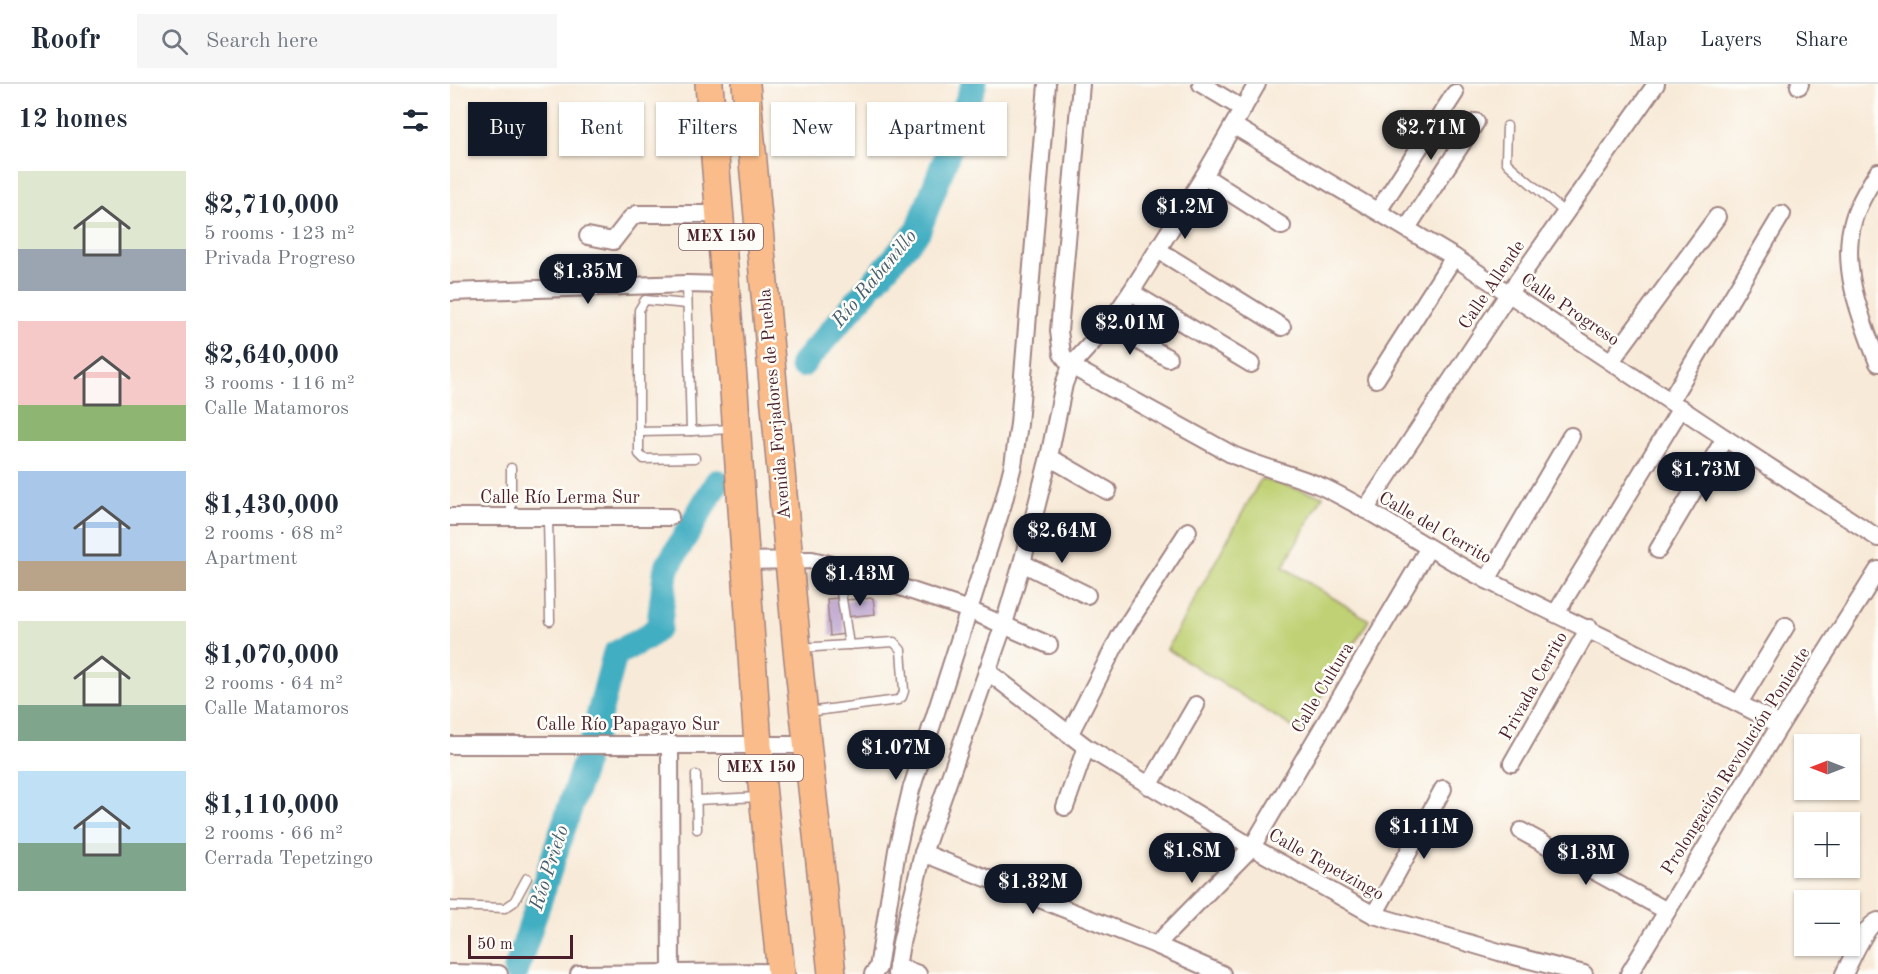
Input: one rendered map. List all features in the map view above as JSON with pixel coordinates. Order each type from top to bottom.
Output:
[{"type":"main road","name":"MEX 150","points":[[709,84],[758,745],[781,973]]},
{"type":"main road","name":"Avenida Forjadores de Puebla","points":[[746,84],[797,649],[836,974]]},
{"type":"street","points":[[873,974],[878,968],[897,850],[911,790],[1003,504],[1013,465],[1019,424],[1047,84]]},
{"type":"street","points":[[1071,366],[1062,354],[1059,331],[1082,84]]},
{"type":"street","points":[[1202,84],[1243,109]]},
{"type":"street","points":[[918,974],[896,970],[922,853],[1004,624],[1049,457],[1064,384],[1071,366],[1108,324],[1131,292],[1204,176],[1257,84]]},
{"type":"street","name":"Calle Allende","points":[[1365,510],[1509,292],[1653,85]]},
{"type":"street","points":[[1378,211],[1455,93]]},
{"type":"street","points":[[1407,228],[1476,122]]},
{"type":"street","name":"Calle Progreso","points":[[1234,126],[1407,228],[1509,292],[1878,538]]},
{"type":"street","points":[[1204,176],[1282,226]]},
{"type":"street","points":[[1876,180],[1854,217],[1848,252],[1852,286],[1878,363]]},
{"type":"street","points":[[588,236],[613,241],[631,218],[637,214],[719,214]]},
{"type":"street","points":[[1556,613],[1782,214]]},
{"type":"street","points":[[1611,362],[1717,217]]},
{"type":"street","points":[[1158,250],[1282,327]]},
{"type":"street","points":[[1376,379],[1454,257]]},
{"type":"street","points":[[450,292],[687,284],[725,285]]},
{"type":"street","points":[[1131,292],[1251,364]]},
{"type":"street","points":[[1108,324],[1168,358]]},
{"type":"street","points":[[1869,339],[1878,324]]},
{"type":"street","name":"Calle del Cerrito","points":[[1071,366],[1231,454],[1251,464],[1305,480],[1365,510],[1428,549],[1487,580],[1589,628],[1780,724]]},
{"type":"street","points":[[1487,580],[1571,436]]},
{"type":"street","points":[[1658,550],[1725,438]]},
{"type":"street","points":[[1049,457],[1108,491]]},
{"type":"street","name":"Calle Río Lerma Sur","points":[[450,517],[670,518]]},
{"type":"street","points":[[1069,735],[1120,636],[1188,531]]},
{"type":"street","name":"Calle Cultura","points":[[1156,945],[1252,847],[1428,549]]},
{"type":"street","points":[[745,561],[812,560],[837,566],[969,610],[1048,645]]},
{"type":"street","points":[[1022,564],[1087,595]]},
{"type":"street","name":"Prolongación Revolución Poniente","points":[[1629,974],[1780,724],[1878,570]]},
{"type":"street","points":[[1739,703],[1786,626]]},
{"type":"street","name":"Privada Cerrito","points":[[1512,763],[1589,628]]},
{"type":"street","name":"Calle Tepetzingo","points":[[987,671],[1086,747],[1252,847],[1374,915],[1499,952],[1584,974]]},
{"type":"street","points":[[1149,786],[1196,705]]},
{"type":"street","points":[[670,744],[671,973]]},
{"type":"street","name":"Calle Río Papagayo Sur","points":[[450,745],[807,745]]},
{"type":"street","points":[[1065,807],[1086,747]]},
{"type":"street","points":[[1374,915],[1443,789]]},
{"type":"street","points":[[1521,831],[1667,911]]},
{"type":"street","points":[[922,853],[1156,945],[1222,974]]},
{"type":"street","points":[[1845,974],[1866,932],[1873,922],[1878,921]]},
{"type":"street","points":[[450,973],[499,974]]},
{"type":"street","points":[[579,974],[781,973]]},
{"type":"lane","points":[[1507,126],[1506,161],[1564,212]]},
{"type":"lane","points":[[687,284],[691,431]]},
{"type":"lane","points":[[687,304],[645,300],[639,310],[639,454],[644,459],[695,458]]},
{"type":"lane","points":[[639,432],[736,429]]},
{"type":"lane","points":[[511,468],[511,517]]},
{"type":"lane","points":[[548,517],[550,621]]},
{"type":"lane","points":[[837,566],[849,645]]},
{"type":"lane","points":[[797,649],[894,642],[901,650],[904,692],[898,700],[804,713]]},
{"type":"lane","points":[[696,775],[697,829]]},
{"type":"lane","points":[[696,800],[764,797]]},
{"type":"lane","points":[[450,906],[506,908],[514,902],[526,878]]},
{"type":"green space","points":[[1261,479],[1323,496],[1283,567],[1369,620],[1300,732],[1167,649]]},
{"type":"building","points":[[841,598],[845,634],[830,636],[827,599]]},
{"type":"building","points":[[873,598],[875,614],[846,617],[845,600]]},
{"type":"waterway","name":"Río Rabanillo","points":[[802,365],[918,231],[974,84]]},
{"type":"waterway","name":"Río Prieto","points":[[592,742],[615,654],[647,637],[659,627],[666,569],[717,482]]},
{"type":"waterway","name":"Río Prieto","points":[[516,971],[584,765]]}]
